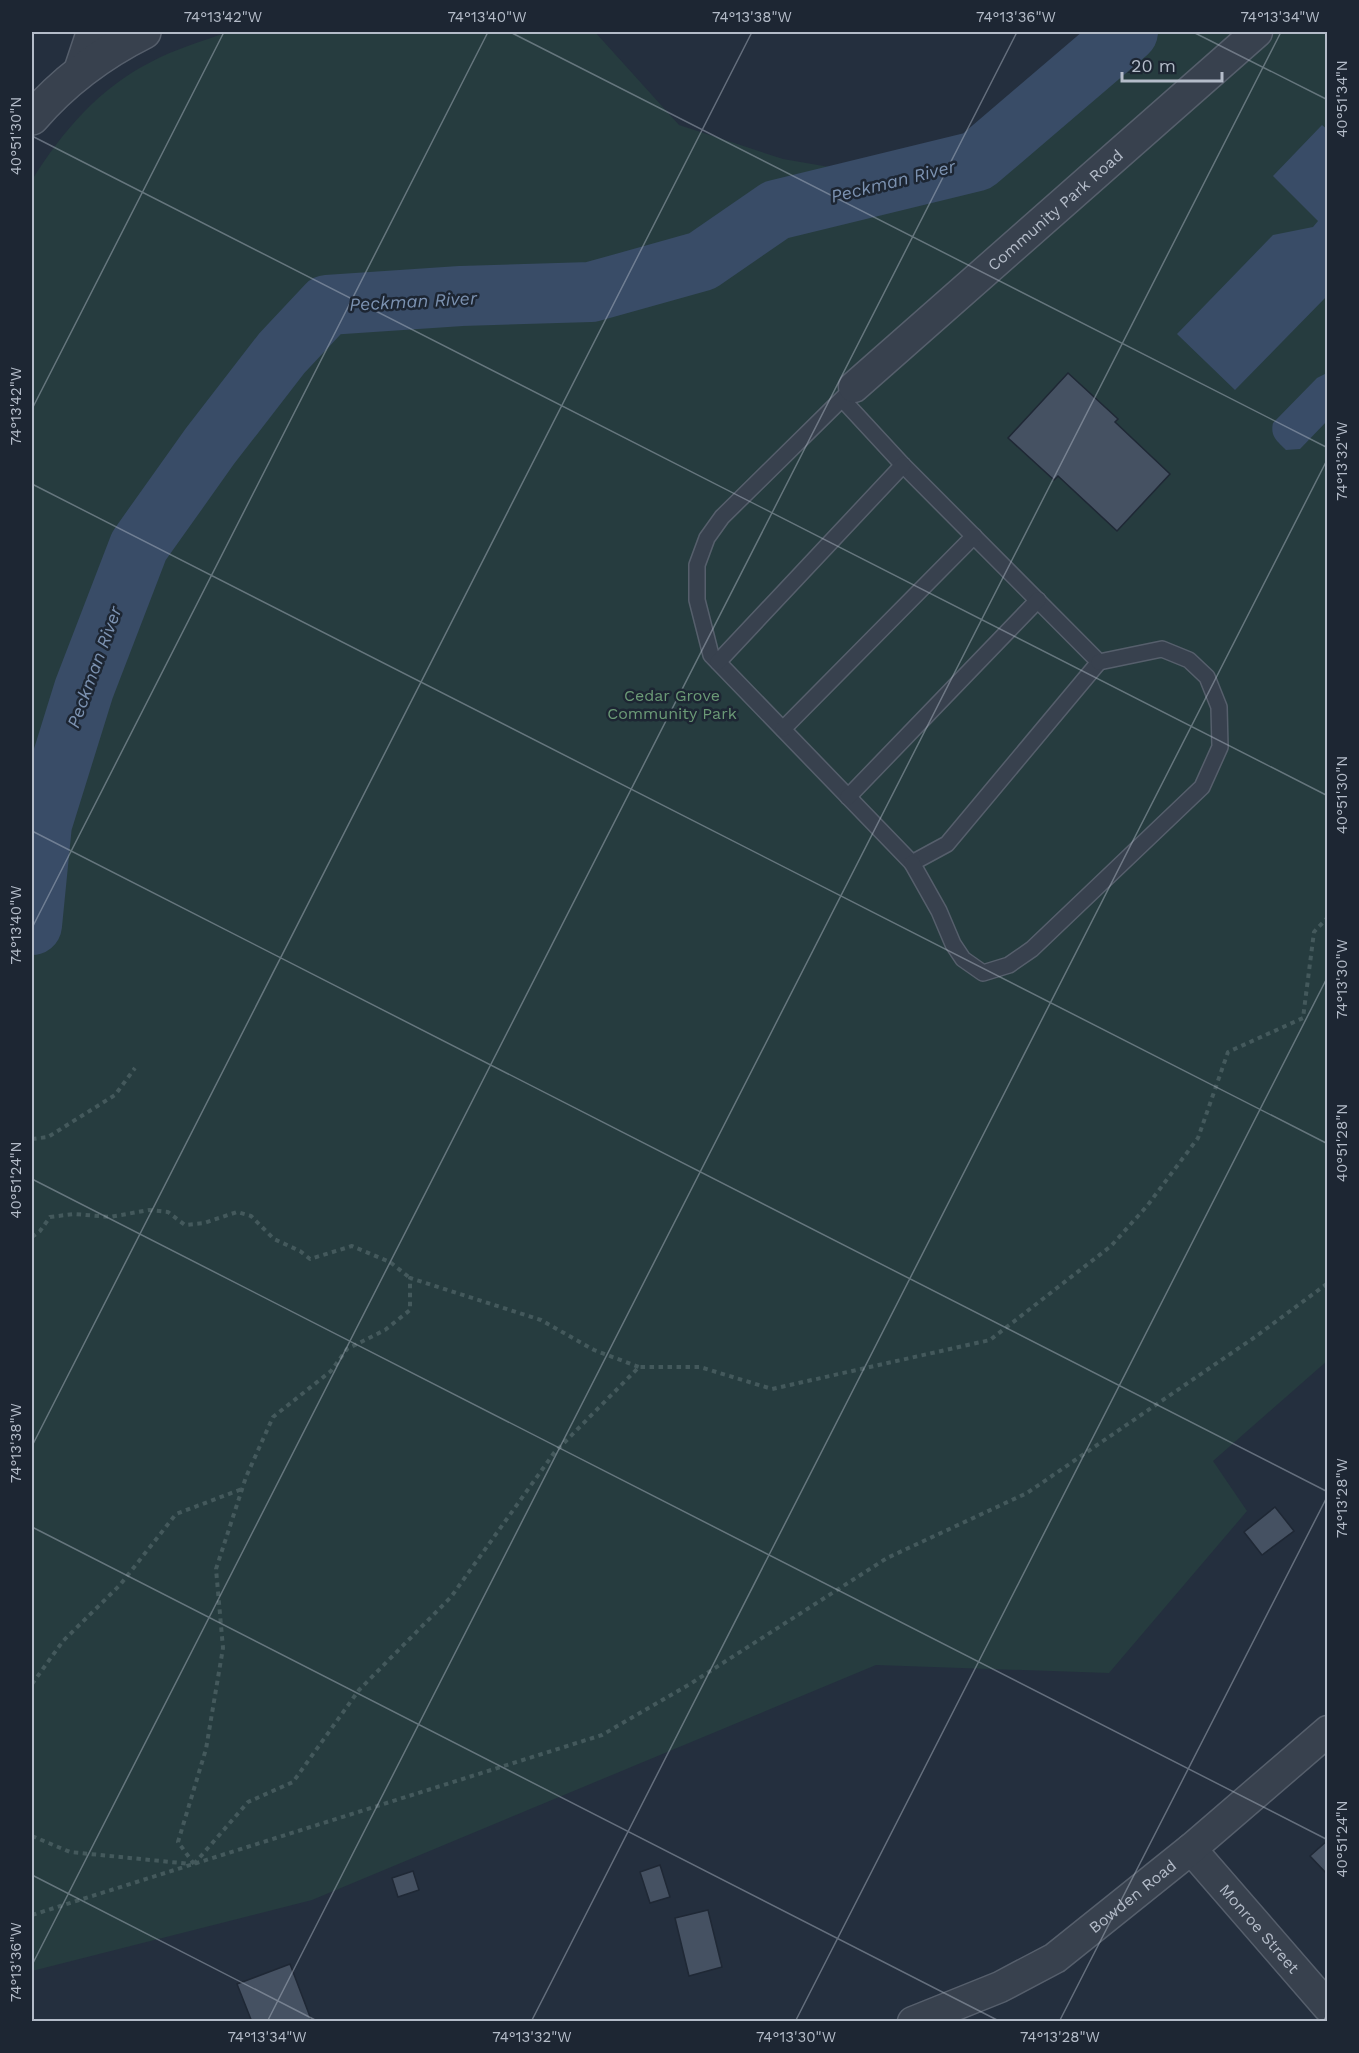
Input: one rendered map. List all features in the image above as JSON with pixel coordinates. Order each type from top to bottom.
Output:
[{"type":"street","points":[[79,71],[92,32]]},
{"type":"street","points":[[32,118],[49,98],[79,71],[112,48],[144,32]]},
{"type":"street","name":"Community Park Road","points":[[848,393],[1257,32]]},
{"type":"street","name":"Bowden Road","points":[[914,2022],[1000,1988],[1055,1958],[1191,1849],[1328,1731]]},
{"type":"street","name":"Monroe Street","points":[[1191,1849],[1328,2007]]},
{"type":"lane","points":[[912,863],[947,844],[1099,662],[1162,649],[1189,660],[1207,677],[1219,707],[1220,747],[1202,788],[1032,950],[1009,965],[983,973],[963,959],[958,952],[939,911],[912,863],[711,655],[697,600],[697,565],[707,538],[722,517],[848,393],[903,465],[1099,662]]},
{"type":"lane","points":[[718,662],[903,465]]},
{"type":"lane","points":[[783,729],[974,536]]},
{"type":"lane","points":[[848,797],[1038,600]]},
{"type":"path","points":[[32,1236],[40,1231],[50,1217],[74,1214],[110,1217],[149,1210],[168,1212],[184,1225],[204,1223],[237,1212],[251,1216],[274,1239],[300,1251],[310,1259],[352,1246],[390,1262],[410,1278],[542,1320],[594,1350],[639,1367],[700,1367],[772,1389],[990,1340],[1111,1246],[1147,1206],[1198,1138],[1228,1052],[1303,1018],[1314,932],[1328,917]]},
{"type":"path","points":[[32,1139],[48,1137],[115,1095],[135,1068]]},
{"type":"path","points":[[194,1864],[178,1842],[206,1749],[223,1648],[216,1569],[243,1488],[273,1418],[331,1371],[347,1349],[385,1330],[410,1310],[410,1278]]},
{"type":"path","points":[[32,1915],[602,1736],[690,1684],[887,1558],[1027,1493],[1255,1337],[1328,1283]]},
{"type":"path","points":[[194,1864],[248,1802],[292,1782],[359,1690],[450,1598],[554,1453],[639,1367]]},
{"type":"path","points":[[32,1684],[63,1641],[120,1585],[176,1514],[243,1488]]},
{"type":"path","points":[[32,1836],[70,1852],[194,1864]]},
{"type":"green space","name":"Cedar Grove Community Park","points":[[228,32],[595,32],[679,125],[783,159],[870,174],[974,133],[1093,32],[1327,32],[1327,1361],[1213,1461],[1247,1511],[1109,1673],[876,1665],[312,1900],[32,1971],[32,180],[69,128],[98,98],[115,85],[160,57]]},
{"type":"water","points":[[1322,125],[1328,130],[1327,296],[1235,390],[1177,334],[1273,235],[1313,227],[1318,221],[1273,176]]},
{"type":"water","points":[[1327,374],[1327,421],[1300,449],[1286,450],[1273,435],[1273,423],[1317,378]]},
{"type":"building","points":[[1068,373],[1118,419],[1115,422],[1170,474],[1117,531],[1058,476],[1054,480],[1008,438]]},
{"type":"building","points":[[1275,1507],[1294,1531],[1262,1555],[1244,1532]]},
{"type":"building","points":[[1328,1840],[1328,1875],[1310,1856]]},
{"type":"building","points":[[660,1865],[670,1897],[650,1903],[640,1872]]},
{"type":"building","points":[[413,1871],[419,1890],[398,1897],[392,1878]]},
{"type":"building","points":[[708,1910],[722,1967],[689,1976],[675,1918]]},
{"type":"building","points":[[290,1964],[312,2022],[252,2022],[237,1984]]},
{"type":"waterway","name":"Peckman River","points":[[32,925],[42,824],[84,689],[139,546],[210,446],[282,353],[327,305],[461,296],[591,292],[702,261],[776,210],[977,161],[1128,32]]}]
